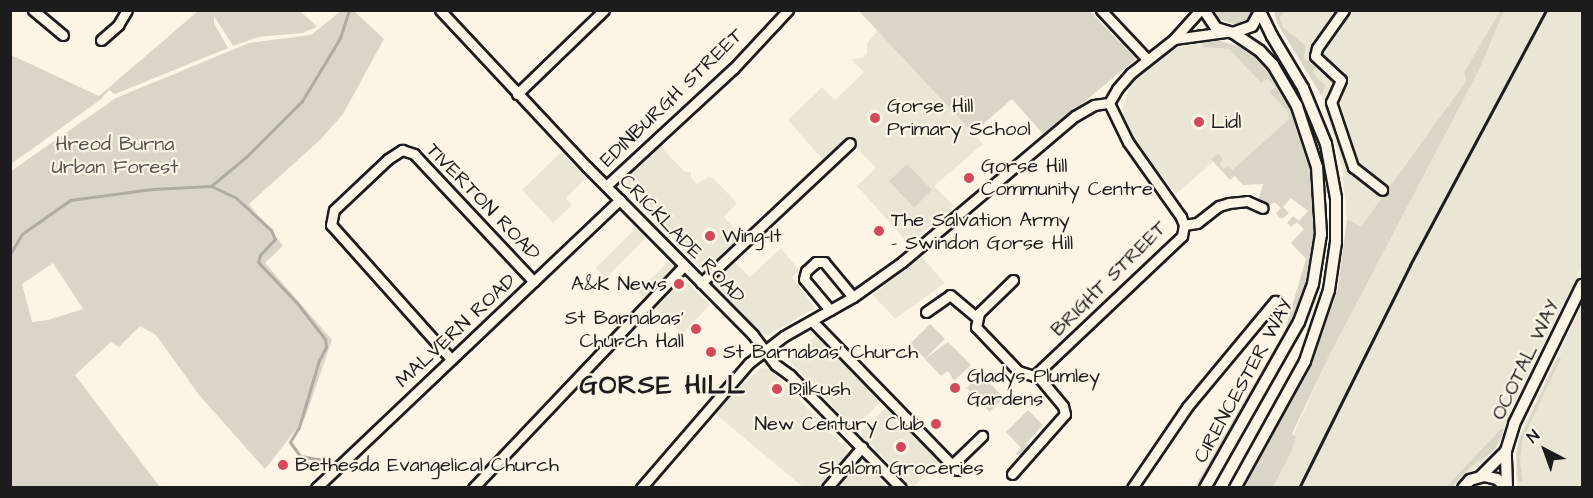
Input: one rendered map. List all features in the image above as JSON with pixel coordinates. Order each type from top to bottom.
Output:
[{"type":"main road","name":"CIRENCESTER WAY","points":[[1202,10],[1211,23],[1268,59],[1282,78],[1297,106],[1317,167],[1321,234],[1313,284],[1299,322],[1205,488]]},
{"type":"main road","name":"CIRENCESTER WAY","points":[[1236,488],[1305,361],[1329,290],[1336,242],[1336,198],[1326,144],[1303,88],[1261,12]]},
{"type":"main road","points":[[1229,33],[1248,29],[1261,12]]},
{"type":"main road","name":"OCOTAL WAY","points":[[1507,488],[1506,451],[1518,414],[1582,285]]},
{"type":"main road","name":"OCOTAL WAY","points":[[1463,488],[1470,480],[1481,476],[1506,451]]},
{"type":"main road","points":[[1481,476],[1497,478],[1507,488]]},
{"type":"street","points":[[33,10],[63,35]]},
{"type":"street","points":[[101,40],[118,25],[127,10]]},
{"type":"street","name":"CRICKLADE ROAD","points":[[440,10],[606,186],[753,335],[776,365],[788,373],[901,488]]},
{"type":"street","points":[[518,94],[604,10]]},
{"type":"street","name":"EDINBURGH STREET","points":[[606,186],[739,63],[788,10]]},
{"type":"street","points":[[1101,10],[1147,59]]},
{"type":"street","points":[[641,488],[741,371],[784,336],[853,297],[902,262],[1075,116],[1094,105],[1109,103],[1119,86],[1147,59],[1174,39],[1202,10]]},
{"type":"street","points":[[1344,10],[1317,48],[1315,56],[1341,80],[1331,102],[1353,167],[1382,190]]},
{"type":"street","points":[[46,34],[54,26]]},
{"type":"street","points":[[1174,39],[1229,33]]},
{"type":"street","name":"BRIGHT STREET","points":[[1032,376],[1183,233],[1184,225],[1179,213],[1128,142],[1109,103]]},
{"type":"street","points":[[701,283],[850,142]]},
{"type":"street","name":"TIVERTON ROAD","points":[[451,359],[331,225],[338,206],[388,159],[402,150],[414,154],[534,282]]},
{"type":"street","points":[[1247,190],[1247,201]]},
{"type":"street","name":"MALVERN ROAD","points":[[316,488],[620,200]]},
{"type":"street","points":[[1184,225],[1197,224],[1222,205],[1247,201],[1263,208]]},
{"type":"street","points":[[831,310],[804,279],[806,271],[816,262],[824,262],[853,297]]},
{"type":"street","points":[[473,488],[684,266]]},
{"type":"street","points":[[1012,280],[976,317],[975,324],[979,333],[1018,371],[1032,376],[1063,406],[1065,414],[1017,461],[1012,474]]},
{"type":"street","points":[[926,312],[951,296],[976,317]]},
{"type":"street","points":[[1132,488],[1187,407],[1275,301]]},
{"type":"street","points":[[812,321],[950,465],[982,436]]},
{"type":"street","points":[[827,488],[862,447]]},
{"type":"shaded area","points":[[1285,10],[1500,11],[1464,72],[1466,81],[1361,228],[1347,219],[1342,166],[1321,95],[1326,86],[1312,73],[1316,67],[1304,58],[1306,46],[1283,27],[1280,18]]},
{"type":"shaded area","points":[[1504,11],[1582,11],[1582,267],[1511,410],[1500,442],[1484,463],[1462,477],[1453,487],[1269,488],[1328,358],[1479,70]]},
{"type":"shaded area","name":"Gorse Hill Primary School","points":[[878,30],[983,144],[934,186],[954,206],[909,244],[857,186],[876,168],[847,138],[823,160],[788,120],[822,87],[835,100],[864,72],[851,59],[862,58],[867,54],[867,44]]},
{"type":"shaded area","points":[[1204,42],[1202,47],[1229,49],[1261,83],[1267,79],[1275,87],[1270,93],[1288,112],[1289,119],[1232,170],[1224,169],[1211,159],[1213,162],[1176,194],[1126,131],[1122,119],[1123,108],[1131,83],[1149,64],[1174,48]]},
{"type":"shaded area","points":[[658,144],[685,172],[691,172],[691,178],[697,184],[708,177],[713,178],[737,203],[724,217],[742,236],[704,272],[620,181]]},
{"type":"shaded area","points":[[561,152],[586,178],[566,198],[572,205],[553,223],[522,190]]},
{"type":"shaded area","points":[[636,228],[646,238],[606,278],[596,268]]},
{"type":"shaded area","points":[[781,248],[799,270],[792,277],[815,308],[768,335],[761,334],[711,282],[711,278],[731,259],[750,277]]},
{"type":"shaded area","points":[[921,256],[945,283],[895,319],[873,295]]},
{"type":"shaded area","points":[[669,261],[675,267],[644,298],[634,288],[638,284],[643,287]]},
{"type":"shaded area","points":[[682,277],[710,305],[682,334],[651,305],[678,278]]},
{"type":"shaded area","points":[[1582,304],[1582,487],[1518,487],[1516,475],[1518,439]]},
{"type":"shaded area","points":[[818,333],[883,400],[854,428],[789,361]]},
{"type":"shaded area","points":[[761,368],[770,369],[849,452],[819,487],[803,487],[712,411]]},
{"type":"shaded area","points":[[889,405],[942,460],[913,487],[862,436],[861,431]]},
{"type":"shaded area","points":[[860,458],[888,487],[834,487]]},
{"type":"green space","points":[[198,11],[300,11],[317,27],[302,33],[258,37],[233,46],[214,16],[214,23],[228,48],[115,94],[109,90],[100,100],[11,164],[11,55],[99,96]]},
{"type":"green space","name":"Hreod Burna Urban Forest","points":[[341,11],[354,11],[384,39],[343,114],[320,140],[249,204],[283,246],[265,263],[332,340],[305,418],[265,469],[199,395],[156,335],[140,326],[119,347],[111,342],[75,375],[160,487],[11,487],[11,171],[116,98],[249,43],[311,35]],"holes":[[[53,263],[83,309],[48,320],[32,322],[22,284]]]},
{"type":"green space","points":[[859,11],[1090,11],[1136,59],[1044,135],[1012,99],[973,133]]},
{"type":"green space","points":[[1213,11],[1253,11],[1246,20],[1234,24],[1220,20]]},
{"type":"green space","points":[[1274,11],[1285,11],[1280,18],[1283,27],[1306,46],[1304,58],[1316,67],[1313,73],[1326,86],[1321,95],[1277,23]]},
{"type":"green space","points":[[1500,11],[1504,11],[1479,70],[1328,358],[1292,434],[1296,437],[1291,452],[1273,487],[1244,487],[1314,357],[1338,288],[1347,219],[1361,227],[1466,81],[1464,72]]},
{"type":"green space","points":[[1221,41],[1238,46],[1259,60],[1273,75],[1295,112],[1309,153],[1316,185],[1316,242],[1311,275],[1293,324],[1199,487],[1194,488],[1285,330],[1306,259],[1291,243],[1304,229],[1297,222],[1291,227],[1287,223],[1293,216],[1299,221],[1308,211],[1291,198],[1283,207],[1289,213],[1282,219],[1276,213],[1281,208],[1274,202],[1268,207],[1259,198],[1263,184],[1243,185],[1235,176],[1230,180],[1211,159],[1218,153],[1223,159],[1219,164],[1224,169],[1228,166],[1232,170],[1289,119],[1288,112],[1269,92],[1275,87],[1267,79],[1261,83],[1229,49],[1202,47],[1204,42]]},
{"type":"green space","points":[[907,164],[932,190],[914,207],[889,181]]},
{"type":"green space","points":[[930,324],[945,339],[925,359],[910,344]]},
{"type":"green space","points":[[948,342],[971,365],[954,381],[948,371],[941,376],[925,359]]},
{"type":"green space","points":[[1558,357],[1561,358],[1522,440],[1520,462],[1523,481],[1518,482],[1516,454],[1519,441]]},
{"type":"green space","points":[[981,374],[1004,398],[990,412],[967,388]]},
{"type":"green space","points":[[1028,410],[1043,425],[1026,443],[1031,448],[1024,455],[1018,455],[1015,454],[1021,448],[1006,432]]},
{"type":"green space","points":[[1501,429],[1504,429],[1495,450],[1469,468],[1452,487],[1446,487]]},
{"type":"waterway","points":[[10,254],[22,234],[70,200],[152,189],[211,186],[247,156],[302,101],[340,38],[349,10]]},
{"type":"waterway","points":[[211,186],[235,197],[271,230],[275,239],[260,255],[258,262],[297,303],[325,339],[326,347],[319,360],[299,427],[290,442],[300,456],[329,461]]},
{"type":"railway","points":[[1299,488],[1410,265],[1546,10]]},
{"type":"place","name":"Gorse Hill Primary School","points":[[875,118]]},
{"type":"place","name":"Lidl","points":[[1199,122]]},
{"type":"place","name":"Gorse Hill Community Centre","points":[[969,178]]},
{"type":"place","name":"The Salvation Army - Swindon Gorse Hill","points":[[879,231]]},
{"type":"place","name":"Wing-It","points":[[710,236]]},
{"type":"place","name":"A&K News","points":[[679,284]]},
{"type":"place","name":"St Barnabas' Church Hall","points":[[696,329]]},
{"type":"place","name":"St Barnabas' Church","points":[[711,352]]},
{"type":"place","name":"Gladys Plumley Gardens","points":[[955,388]]},
{"type":"place","name":"Dilkush","points":[[777,389]]},
{"type":"place","name":"New Century Club","points":[[936,424]]},
{"type":"place","name":"Shalom Groceries","points":[[901,447]]},
{"type":"place","name":"Bethesda Evangelical Church","points":[[283,465]]},
{"type":"district","name":"GORSE HILL","points":[[663,386]]}]
